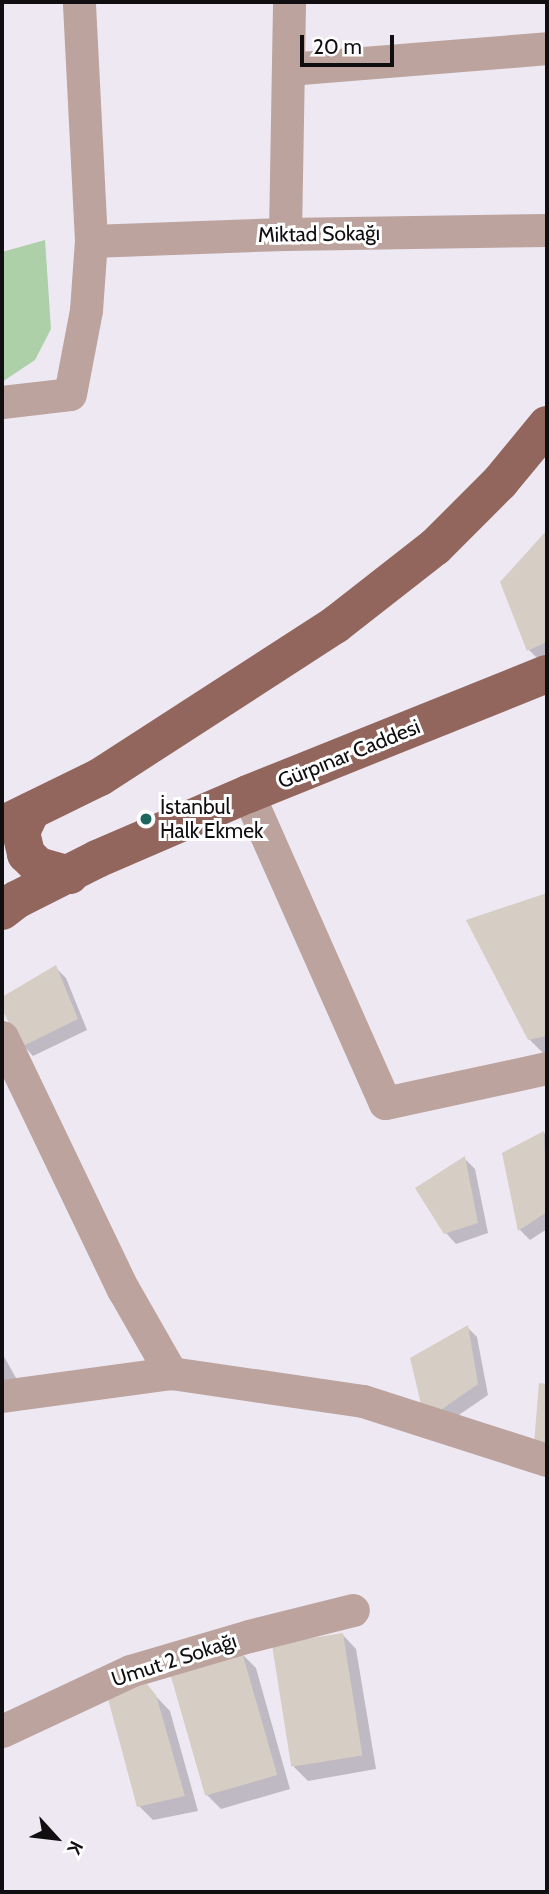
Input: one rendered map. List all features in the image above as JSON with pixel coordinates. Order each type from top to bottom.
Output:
[{"type":"main road","points":[[70,875],[38,866],[26,854],[16,818],[100,777],[335,625],[435,547],[500,482],[547,425]]},
{"type":"main road","name":"Gürpınar Caddesi","points":[[2,911],[16,900],[97,859],[248,794],[547,674]]},
{"type":"street","points":[[2,402],[70,394],[86,310],[91,241],[79,2]]},
{"type":"street","points":[[285,234],[289,2]]},
{"type":"street","points":[[288,69],[547,48]]},
{"type":"street","name":"Miktad Sokağı","points":[[91,241],[285,234],[547,230]]},
{"type":"street","points":[[248,794],[385,1103],[547,1068]]},
{"type":"street","points":[[2,1037],[117,1277],[171,1373]]},
{"type":"street","points":[[2,1396],[171,1373],[363,1401],[547,1461]]},
{"type":"street","name":"Umut 2 Sokağı","points":[[2,1731],[130,1671],[249,1636],[354,1611]]},
{"type":"green space","points":[[45,240],[51,329],[35,360],[2,382],[2,252]]},
{"type":"building","points":[[547,530],[547,642],[527,651],[500,582]]},
{"type":"building","points":[[547,893],[547,1036],[528,1040],[466,920]]},
{"type":"building","points":[[56,965],[78,1019],[21,1047],[2,1009],[2,997]]},
{"type":"building","points":[[544,1131],[547,1212],[518,1231],[502,1153]]},
{"type":"building","points":[[465,1156],[478,1223],[444,1234],[415,1188]]},
{"type":"building","points":[[468,1325],[478,1384],[425,1421],[410,1358]]},
{"type":"building","points":[[539,1383],[547,1384],[547,1454],[533,1456]]},
{"type":"building","points":[[343,1633],[362,1755],[291,1767],[272,1644]]},
{"type":"building","points":[[242,1652],[277,1775],[205,1796],[170,1673]]},
{"type":"building","points":[[147,1684],[156,1695],[185,1796],[137,1807],[107,1695]]},
{"type":"place","name":"İstanbul Halk Ekmek","points":[[146,819]]}]
